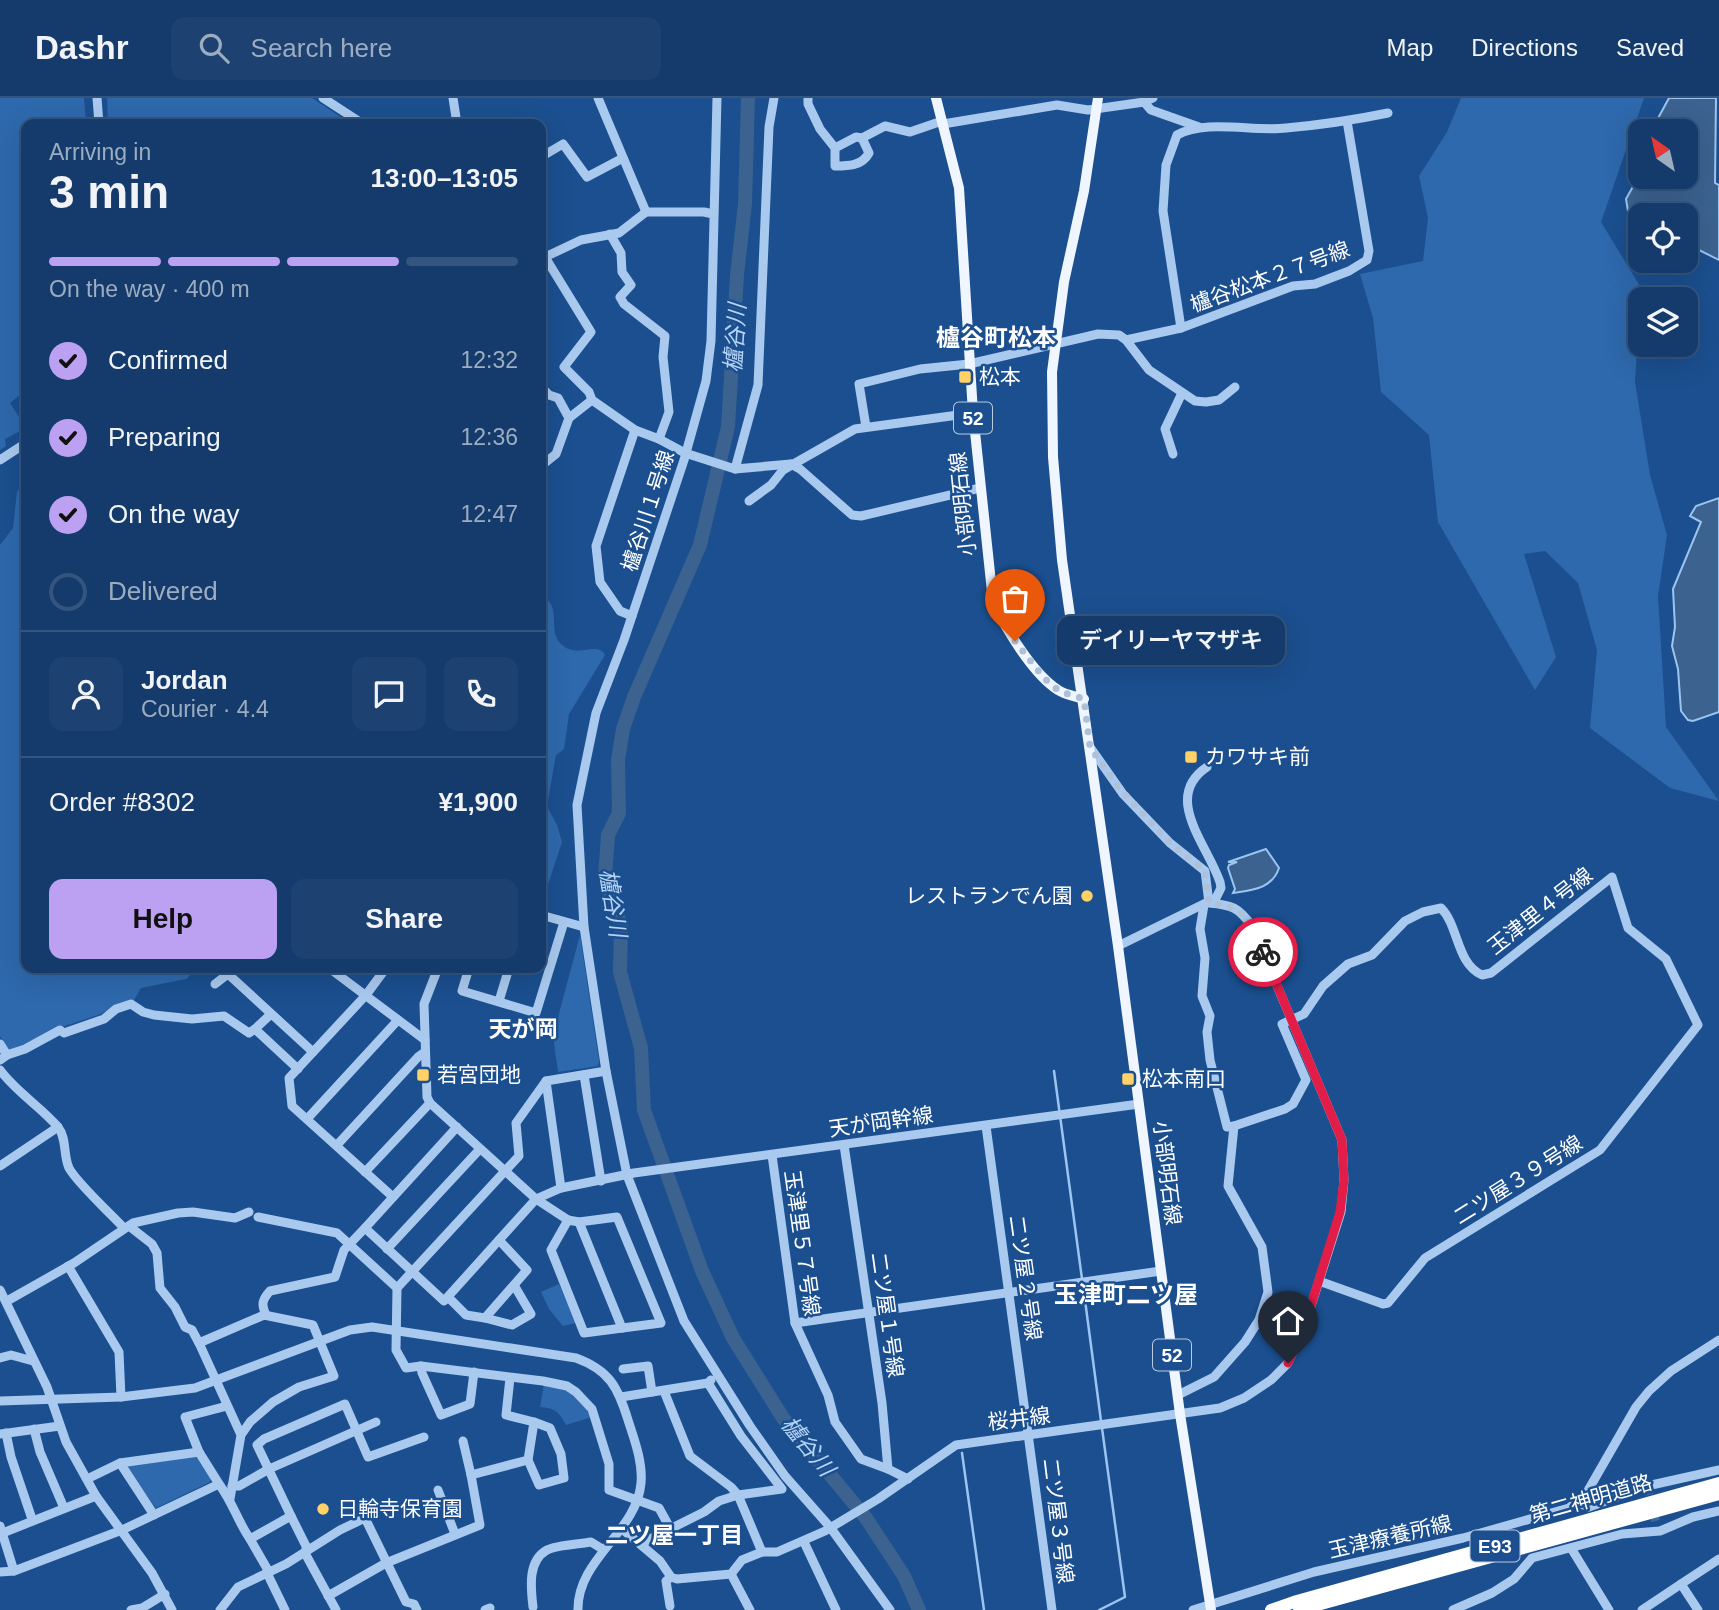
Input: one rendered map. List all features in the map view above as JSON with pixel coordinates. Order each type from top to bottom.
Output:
[{"type":"highway","name":"第二神明道路","points":[[1271,1610],[1719,1483]]},
{"type":"highway","name":"第二神明道路","points":[[1299,1610],[1719,1494]]},
{"type":"main road","name":"小部明石線","points":[[936,98],[959,188],[973,413],[993,601],[1003,623],[1028,659],[1051,685],[1059,691],[1084,699]]},
{"type":"main road","name":"小部明石線","points":[[1098,103],[1084,191],[1064,282],[1052,372],[1053,457],[1062,560],[1084,699],[1180,1414],[1210,1607]]},
{"type":"street","points":[[97,98],[99,119]]},
{"type":"street","points":[[323,98],[355,119]]},
{"type":"street","points":[[453,98],[456,119]]},
{"type":"street","points":[[598,98],[646,212]]},
{"type":"street","name":"櫨谷川１号線","points":[[717,98],[711,341],[706,381],[632,616],[596,713],[577,805],[584,927],[606,1071],[631,1174],[684,1321],[715,1373],[785,1476],[833,1525],[890,1610]]},
{"type":"street","points":[[735,469],[758,385],[769,127],[774,98]]},
{"type":"street","points":[[808,98],[808,104],[820,129],[835,148],[835,166],[853,165],[866,159],[869,153],[862,138]]},
{"type":"street","points":[[835,148],[885,126],[910,132],[942,122],[1057,102],[1088,110],[1098,103],[1149,100],[1151,110],[1201,128],[1283,129],[1388,113]]},
{"type":"street","name":"櫨谷松本２７号線","points":[[1126,340],[1181,328],[1293,286],[1315,284],[1349,271],[1367,260],[1369,251],[1347,121]]},
{"type":"street","name":"櫨谷松本２７号線","points":[[1181,328],[1164,230],[1166,165],[1177,135],[1201,128]]},
{"type":"street","points":[[546,154],[563,144],[587,177],[623,159]]},
{"type":"street","points":[[546,255],[580,240],[619,233],[646,212],[713,214]]},
{"type":"street","points":[[610,234],[621,253],[622,272],[631,285],[620,297],[624,304],[665,336],[663,357],[670,412],[659,439]]},
{"type":"street","points":[[546,261],[591,332],[564,368],[589,391],[592,400],[635,430],[685,453],[735,469],[791,464],[852,515],[861,516],[980,488]]},
{"type":"street","points":[[866,427],[859,384],[920,369],[969,364],[1098,334],[1119,335],[1149,370],[1195,401],[1219,400],[1235,387]]},
{"type":"street","points":[[546,392],[558,398],[569,418]]},
{"type":"street","points":[[1173,454],[1165,429],[1182,393]]},
{"type":"street","points":[[546,462],[556,454],[569,418],[592,400]]},
{"type":"street","points":[[749,501],[771,485],[791,464],[855,429],[973,413]]},
{"type":"street","points":[[632,616],[620,611],[600,582],[596,546],[635,430]]},
{"type":"street","points":[[0,460],[21,446]]},
{"type":"street","points":[[1090,747],[1123,794],[1170,843],[1205,871],[1206,904],[1200,929],[1205,958],[1202,996],[1210,1016],[1210,1060],[1227,1127],[1293,1104],[1306,1080],[1282,1024],[1292,1019]]},
{"type":"street","points":[[1118,946],[1206,904],[1216,898],[1221,888],[1187,807],[1189,785],[1193,778],[1207,767]]},
{"type":"street","name":"玉津里４号線","points":[[1292,1019],[1304,1014],[1323,986],[1348,964],[1372,956],[1405,920],[1423,912],[1441,908],[1448,916],[1462,953],[1482,975],[1490,973],[1612,877]]},
{"type":"street","name":"二ツ屋３９号線","points":[[1319,1281],[1383,1304],[1388,1303],[1424,1258],[1600,1150],[1698,1025],[1665,959],[1628,928],[1612,877]]},
{"type":"street","name":"桜井線","points":[[762,1552],[777,1552],[804,1542],[878,1499],[956,1445],[1220,1408],[1244,1398],[1271,1381],[1288,1363],[1304,1328],[1340,1212],[1344,1180],[1342,1140],[1252,926],[1242,911],[1229,905],[1206,904]]},
{"type":"street","points":[[546,917],[584,927]]},
{"type":"street","points":[[467,973],[462,991],[536,1013],[564,922]]},
{"type":"street","points":[[338,973],[425,1040]]},
{"type":"street","points":[[382,973],[366,995],[289,1078],[292,1106],[393,1197]]},
{"type":"street","points":[[436,973],[424,1004],[427,1097],[430,1102],[536,1199],[568,1220],[579,1222],[617,1217],[662,1323],[584,1333],[551,1250],[568,1220]]},
{"type":"street","points":[[499,1001],[507,973]]},
{"type":"street","points":[[215,984],[228,974],[313,1052]]},
{"type":"street","points":[[0,1044],[4,1058],[60,1030],[64,1033],[104,1019],[116,1009],[131,1004],[154,1015],[192,1018],[224,1016],[248,1032],[271,1014]]},
{"type":"street","points":[[307,1119],[398,1020]]},
{"type":"street","points":[[255,1029],[298,1069]]},
{"type":"street","points":[[337,1145],[425,1052]]},
{"type":"street","points":[[0,1070],[11,1084],[58,1127],[63,1136],[64,1154],[70,1171],[126,1227],[152,1244],[157,1253],[160,1288],[175,1307],[185,1327],[192,1330],[241,1435]]},
{"type":"street","points":[[606,1071],[546,1081],[516,1123],[519,1156],[397,1288],[396,1350],[406,1368],[421,1366],[567,1386],[585,1398],[592,1409],[610,1464],[608,1490],[659,1508],[670,1528]]},
{"type":"street","points":[[584,1075],[601,1181]]},
{"type":"street","points":[[546,1081],[561,1188]]},
{"type":"street","points":[[365,1172],[430,1102]]},
{"type":"street","name":"天が岡幹線","points":[[536,1199],[561,1188],[631,1174],[1139,1104]]},
{"type":"street","name":"二ツ屋２号線","points":[[986,1126],[1030,1436]]},
{"type":"street","points":[[1178,1395],[1214,1377],[1245,1342],[1259,1320],[1268,1292],[1262,1247],[1228,1186],[1234,1126]]},
{"type":"street","points":[[0,1166],[58,1127]]},
{"type":"street","points":[[266,1315],[262,1305],[264,1297],[270,1291],[335,1277],[344,1250],[457,1127]]},
{"type":"street","name":"二ツ屋１号線","points":[[844,1145],[882,1403],[888,1469]]},
{"type":"street","points":[[387,1249],[480,1149]]},
{"type":"street","name":"玉津里５７号線","points":[[772,1155],[795,1323],[828,1395],[835,1422],[861,1459],[888,1469]]},
{"type":"street","points":[[446,1299],[536,1199]]},
{"type":"street","points":[[7,1301],[68,1266],[126,1227],[178,1213],[235,1218],[254,1214],[337,1233],[397,1288]]},
{"type":"street","points":[[579,1222],[622,1328]]},
{"type":"street","points":[[365,1228],[413,1273],[466,1315],[512,1325],[531,1314],[514,1285]]},
{"type":"street","points":[[485,1318],[527,1270],[499,1240]]},
{"type":"street","points":[[68,1266],[119,1352],[121,1397]]},
{"type":"street","points":[[795,1323],[1161,1271]]},
{"type":"street","points":[[0,1290],[51,1399],[66,1442],[96,1496],[165,1594],[172,1610]]},
{"type":"street","points":[[199,1343],[266,1315],[313,1325],[334,1376],[299,1387],[273,1402],[250,1422],[241,1435],[230,1499]]},
{"type":"street","points":[[0,1401],[121,1397],[177,1391],[217,1381],[350,1329],[372,1327],[576,1358],[600,1369],[621,1397],[641,1469],[642,1483],[637,1500],[621,1528],[592,1565],[579,1592],[578,1610]]},
{"type":"street","points":[[1578,1503],[1586,1494],[1636,1407],[1649,1391],[1671,1371],[1719,1340]]},
{"type":"street","points":[[0,1358],[11,1355],[33,1362]]},
{"type":"street","points":[[421,1366],[441,1415],[470,1404],[474,1373]]},
{"type":"street","points":[[623,1369],[648,1366],[652,1392]]},
{"type":"street","points":[[621,1397],[708,1383],[715,1373]]},
{"type":"street","points":[[510,1378],[506,1415],[534,1422],[550,1428],[561,1454],[564,1478],[539,1485],[528,1460],[534,1422]]},
{"type":"street","points":[[640,1544],[704,1512],[719,1501],[738,1495],[782,1489],[741,1436],[708,1383]]},
{"type":"street","points":[[621,1528],[660,1561],[671,1577],[677,1579],[731,1574],[742,1560],[762,1552],[738,1495],[690,1456],[664,1391]]},
{"type":"street","points":[[336,1610],[306,1556],[307,1550],[257,1445],[264,1439],[345,1404],[368,1457],[424,1437]]},
{"type":"street","points":[[227,1406],[185,1416],[199,1452],[235,1507],[238,1521],[268,1572],[285,1610]]},
{"type":"street","points":[[232,1486],[239,1486],[269,1469],[376,1422]]},
{"type":"street","points":[[32,1519],[3,1433],[60,1426]]},
{"type":"street","points":[[34,1429],[40,1452],[64,1508]]},
{"type":"street","name":"二ツ屋３号線","points":[[1030,1436],[1052,1610]]},
{"type":"street","points":[[328,1596],[386,1563],[480,1525],[463,1441]]},
{"type":"street","points":[[87,1479],[120,1464],[199,1452]]},
{"type":"street","points":[[471,1475],[528,1460]]},
{"type":"street","points":[[120,1464],[154,1515]]},
{"type":"street","points":[[888,1469],[908,1479]]},
{"type":"street","name":"玉津療養所線","points":[[1193,1610],[1210,1607],[1314,1572],[1523,1522],[1578,1503],[1589,1507],[1647,1486],[1719,1470]]},
{"type":"street","points":[[0,1572],[14,1571],[122,1530],[219,1484]]},
{"type":"street","points":[[438,1490],[455,1534]]},
{"type":"street","points":[[14,1571],[1,1531],[96,1496]]},
{"type":"street","points":[[1452,1610],[1473,1607],[1514,1579],[1532,1558],[1719,1511]]},
{"type":"street","points":[[250,1539],[291,1516]]},
{"type":"street","points":[[220,1610],[237,1587],[365,1518],[406,1602],[414,1604],[417,1610]]},
{"type":"street","points":[[533,1607],[530,1583],[535,1564],[547,1550],[591,1542],[604,1550]]},
{"type":"street","points":[[804,1542],[836,1610]]},
{"type":"street","points":[[1571,1548],[1609,1610]]},
{"type":"street","points":[[1642,1610],[1719,1559]]},
{"type":"street","points":[[731,1574],[750,1610]]},
{"type":"street","points":[[668,1609],[666,1581],[671,1577]]},
{"type":"street","points":[[1681,1584],[1698,1610]]},
{"type":"street","points":[[131,1610],[152,1606],[165,1594]]},
{"type":"shaded area","points":[[0,98],[84,98],[86,119],[21,119],[21,394],[10,403],[21,420],[21,431],[5,439],[6,446],[0,450]]},
{"type":"shaded area","points":[[107,98],[312,98],[344,119],[108,119]]},
{"type":"shaded area","points":[[1461,98],[1644,98],[1637,119],[1628,119],[1628,144],[1601,222],[1628,266],[1628,273],[1632,273],[1641,287],[1628,287],[1628,357],[1637,357],[1635,382],[1650,475],[1667,535],[1658,596],[1666,727],[1719,801],[1670,788],[1590,728],[1597,650],[1578,583],[1545,551],[1524,554],[1556,657],[1535,690],[1438,522],[1429,435],[1381,392],[1373,318],[1360,274],[1423,261],[1428,218],[1419,176],[1447,132]]},
{"type":"shaded area","points":[[1669,98],[1716,98],[1715,183],[1719,185],[1719,260],[1698,250],[1698,203],[1628,203],[1628,212],[1626,199],[1632,189],[1698,189],[1698,119],[1658,119]]},
{"type":"shaded area","points":[[21,487],[21,973],[193,973],[186,979],[141,988],[133,1002],[127,1001],[98,1015],[56,1029],[9,1051],[0,1036],[0,545],[13,528],[17,492]]},
{"type":"shaded area","points":[[1719,498],[1719,712],[1693,721],[1688,720],[1681,711],[1678,669],[1672,646],[1675,627],[1673,589],[1701,522],[1690,516],[1696,506]]},
{"type":"shaded area","points":[[546,599],[553,611],[555,632],[561,644],[574,650],[597,649],[605,655],[569,714],[564,749],[556,755],[547,806],[562,842],[546,891]]},
{"type":"shaded area","points":[[1266,849],[1279,868],[1276,875],[1260,887],[1233,893],[1235,889],[1228,868],[1237,862],[1228,862]]},
{"type":"shaded area","points":[[580,935],[599,1061],[598,1066],[558,1072],[553,1036]]},
{"type":"shaded area","points":[[559,1284],[576,1323],[563,1326],[549,1309],[541,1292]]},
{"type":"shaded area","points":[[544,1384],[573,1394],[592,1417],[566,1425],[556,1412],[540,1407]]},
{"type":"shaded area","points":[[198,1455],[211,1477],[210,1482],[156,1508],[127,1470],[127,1466]]},
{"type":"waterway","name":"櫨谷川","points":[[748,98],[745,204],[737,275],[728,427],[700,545],[634,697],[623,729],[618,760],[619,813],[608,835],[605,877],[621,926],[620,972],[641,1048],[644,1110],[702,1271],[733,1338],[783,1418],[866,1518],[904,1576],[919,1610]]},
{"type":"waterway","points":[[1054,1071],[1082,1279]]},
{"type":"waterway","points":[[1083,1285],[1101,1421]]},
{"type":"waterway","points":[[1099,1610],[1125,1597],[1102,1428]]},
{"type":"waterway","points":[[962,1453],[984,1610]]},
{"type":"tunnel","points":[[1647,1486],[1656,1523]]},
{"type":"way so far","points":[[1015,641],[1044,678],[1059,691],[1084,699],[1090,747],[1118,787],[1170,843],[1205,871],[1209,903],[1229,905],[1242,911],[1263,952]]},
{"type":"place","name":"松本","points":[[965,377]]},
{"type":"place","name":"デイリーヤマザキ","points":[[1015,641]]},
{"type":"place","name":"カワサキ前","points":[[1191,757]]},
{"type":"place","name":"レストランでん園","points":[[1087,896]]},
{"type":"place","name":"若宮団地","points":[[423,1075]]},
{"type":"place","name":"松本南口","points":[[1128,1079]]},
{"type":"place","name":"日輪寺保育園","points":[[323,1509]]},
{"type":"district","name":"櫨谷町松本","points":[[996,338]]},
{"type":"district","name":"天が岡","points":[[523,1029]]},
{"type":"district","name":"玉津町二ツ屋","points":[[1126,1295]]},
{"type":"district","name":"二ツ屋一丁目","points":[[674,1535]]},
{"type":"route","points":[[1263,952],[1342,1140],[1344,1180],[1340,1212],[1304,1328],[1288,1363]]}]
